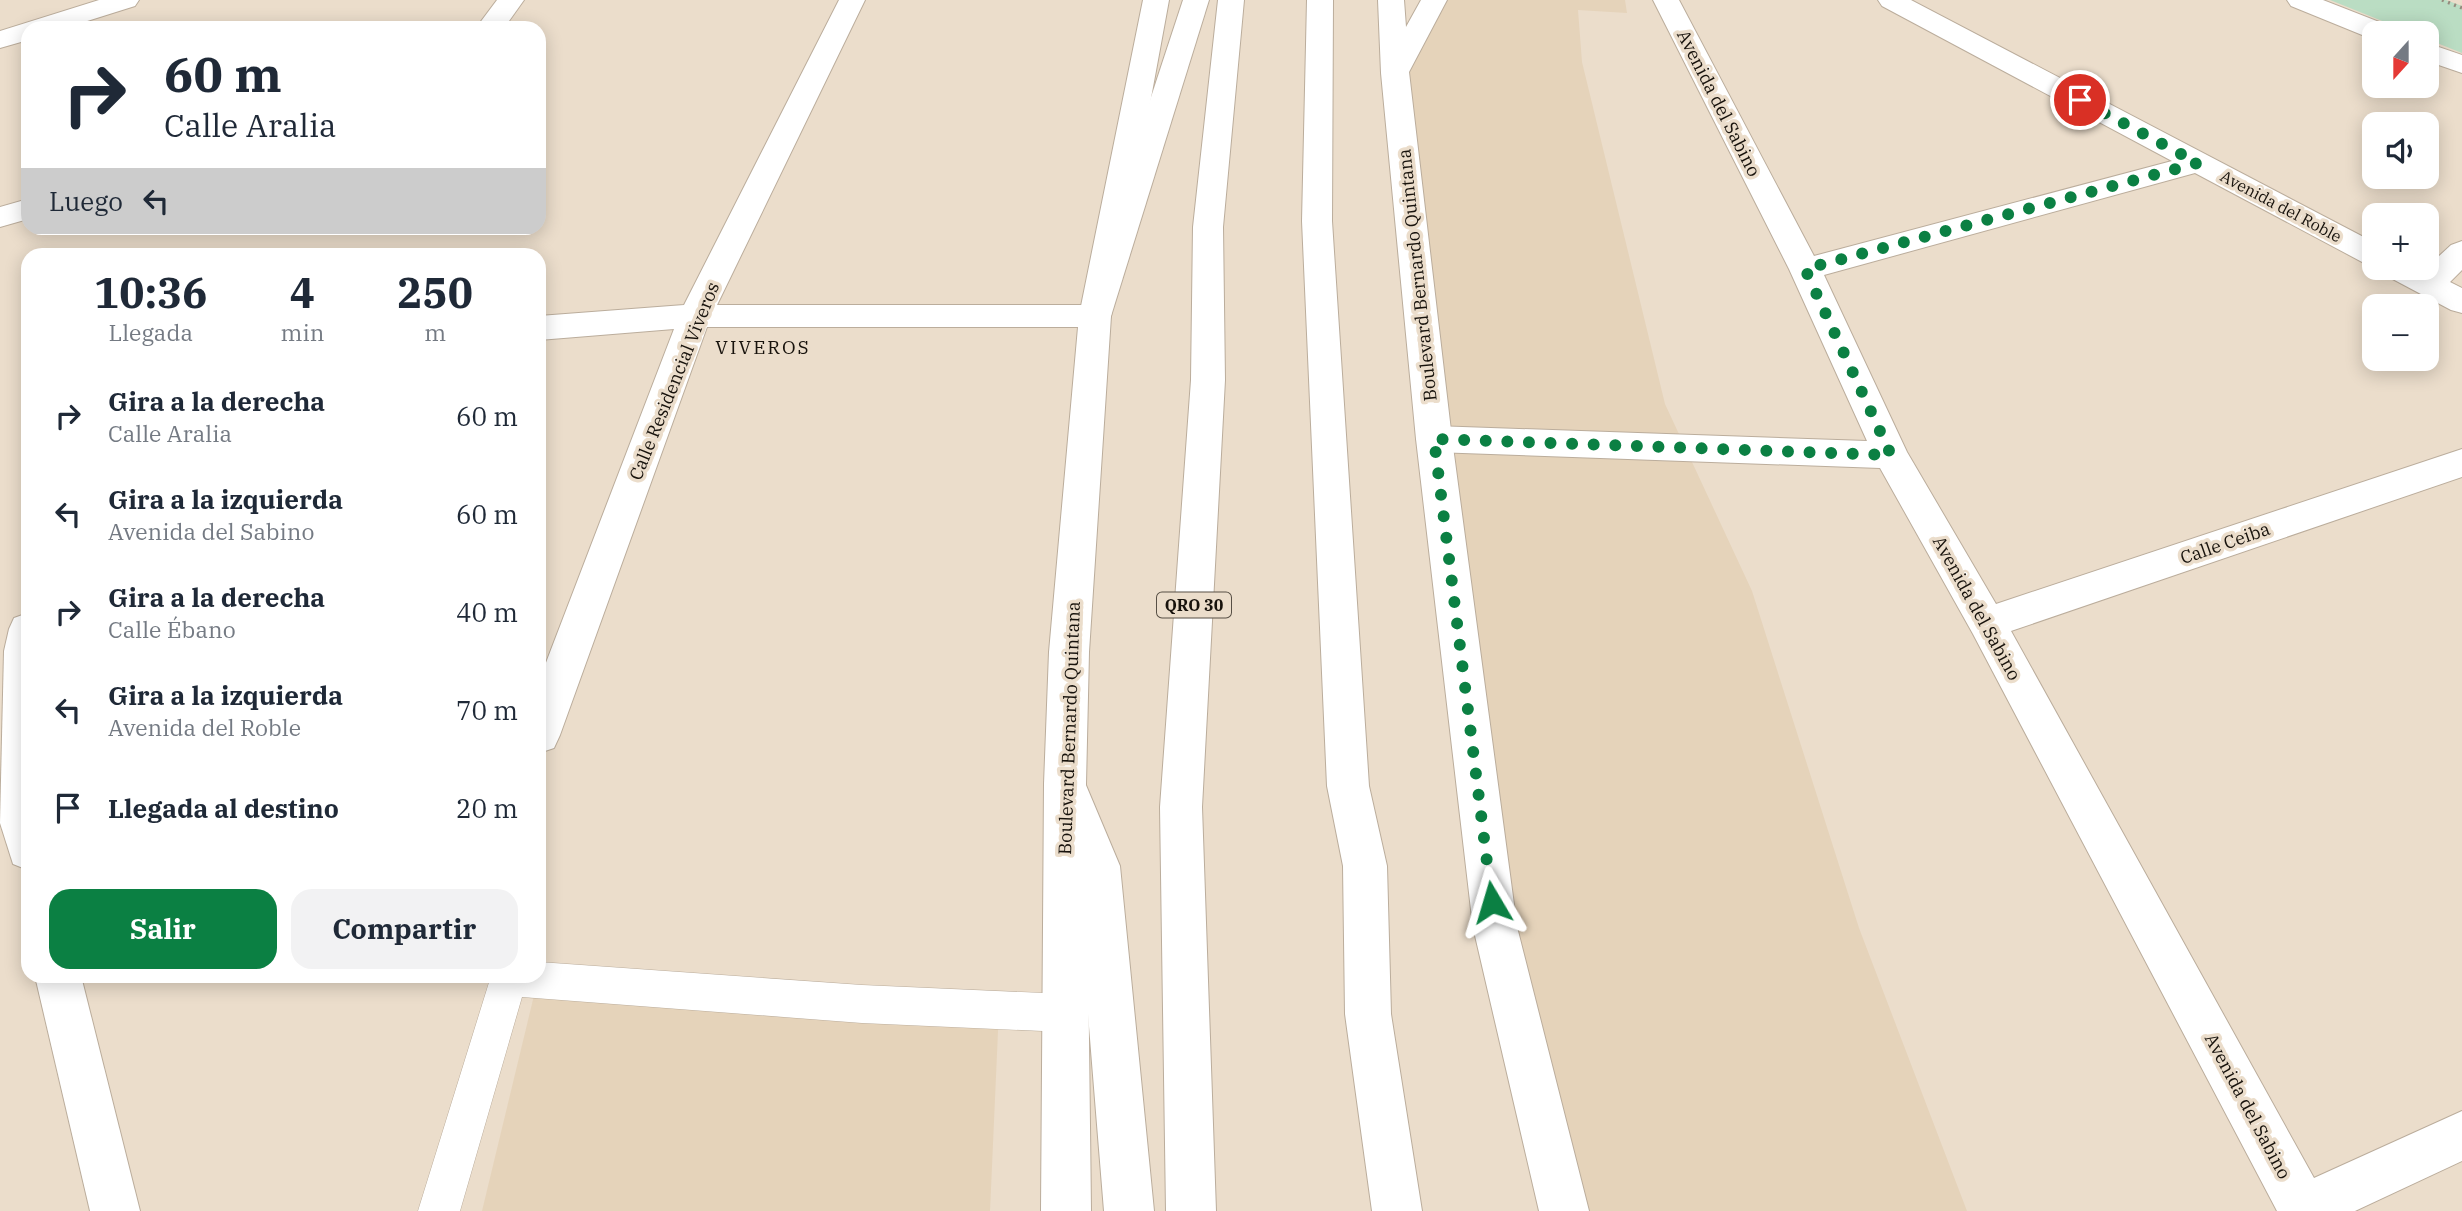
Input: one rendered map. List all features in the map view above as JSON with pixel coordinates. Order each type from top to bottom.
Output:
[{"type":"main road","points":[[60,21],[126,0]]},
{"type":"main road","points":[[495,21],[510,0]]},
{"type":"main road","name":"Calle Residencial Viveros","points":[[546,716],[695,316],[852,0]]},
{"type":"main road","name":"Boulevard Bernardo Quintana","points":[[1066,1211],[1065,784],[1069,652],[1095,316],[1156,0]]},
{"type":"main road","points":[[546,327],[695,316],[1095,316],[1196,0]]},
{"type":"main road","name":"QRO 30","points":[[1191,1211],[1181,807],[1208,380],[1208,227],[1231,0]]},
{"type":"main road","points":[[1320,0],[1317,221],[1348,786],[1365,866],[1368,1014],[1397,1211]]},
{"type":"main road","name":"Boulevard Bernardo Quintana","points":[[1391,0],[1395,73],[1434,439],[1495,927],[1564,1211]]},
{"type":"main road","points":[[1395,73],[1434,0]]},
{"type":"main road","name":"Avenida del Sabino","points":[[1666,0],[1805,269],[1891,455],[1987,624],[2304,1210]]},
{"type":"main road","name":"Avenida del Roble","points":[[1891,0],[2362,249]]},
{"type":"main road","points":[[2300,0],[2362,25]]},
{"type":"main road","points":[[0,40],[21,33]]},
{"type":"main road","points":[[2440,56],[2462,65]]},
{"type":"main road","points":[[1805,269],[2198,163]]},
{"type":"main road","points":[[0,217],[21,211]]},
{"type":"main road","points":[[2428,284],[2462,252]]},
{"type":"main road","points":[[2420,280],[2462,302]]},
{"type":"main road","points":[[1434,439],[1891,455]]},
{"type":"main road","name":"Calle Ceiba","points":[[1987,624],[2462,463]]},
{"type":"main road","points":[[21,748],[21,821]]},
{"type":"main road","points":[[1065,784],[1098,866],[1129,1211]]},
{"type":"main road","points":[[60,983],[115,1211]]},
{"type":"main road","points":[[2304,1210],[2462,1136]]},
{"type":"lane","points":[[546,981],[862,1004],[1065,1013]]},
{"type":"lane","points":[[439,1211],[507,983]]},
{"type":"path","points":[[2442,0],[2462,8]]},
{"type":"shaded area","points":[[1434,0],[1625,0],[1627,13],[1578,10],[1582,62],[1665,404],[1752,591],[1859,928],[1967,1211],[1564,1211],[1495,927],[1395,73]]},
{"type":"shaded area","points":[[537,983],[999,1009],[990,1211],[482,1211]]},
{"type":"green space","points":[[2330,0],[2446,0],[2462,6],[2462,53],[2440,44],[2440,21],[2382,21]]},
{"type":"district","name":"VIVEROS","points":[[763,347]]},
{"type":"route","points":[[1492,902],[1434,439],[1891,455],[1805,269],[2198,163],[2080,100]]}]
